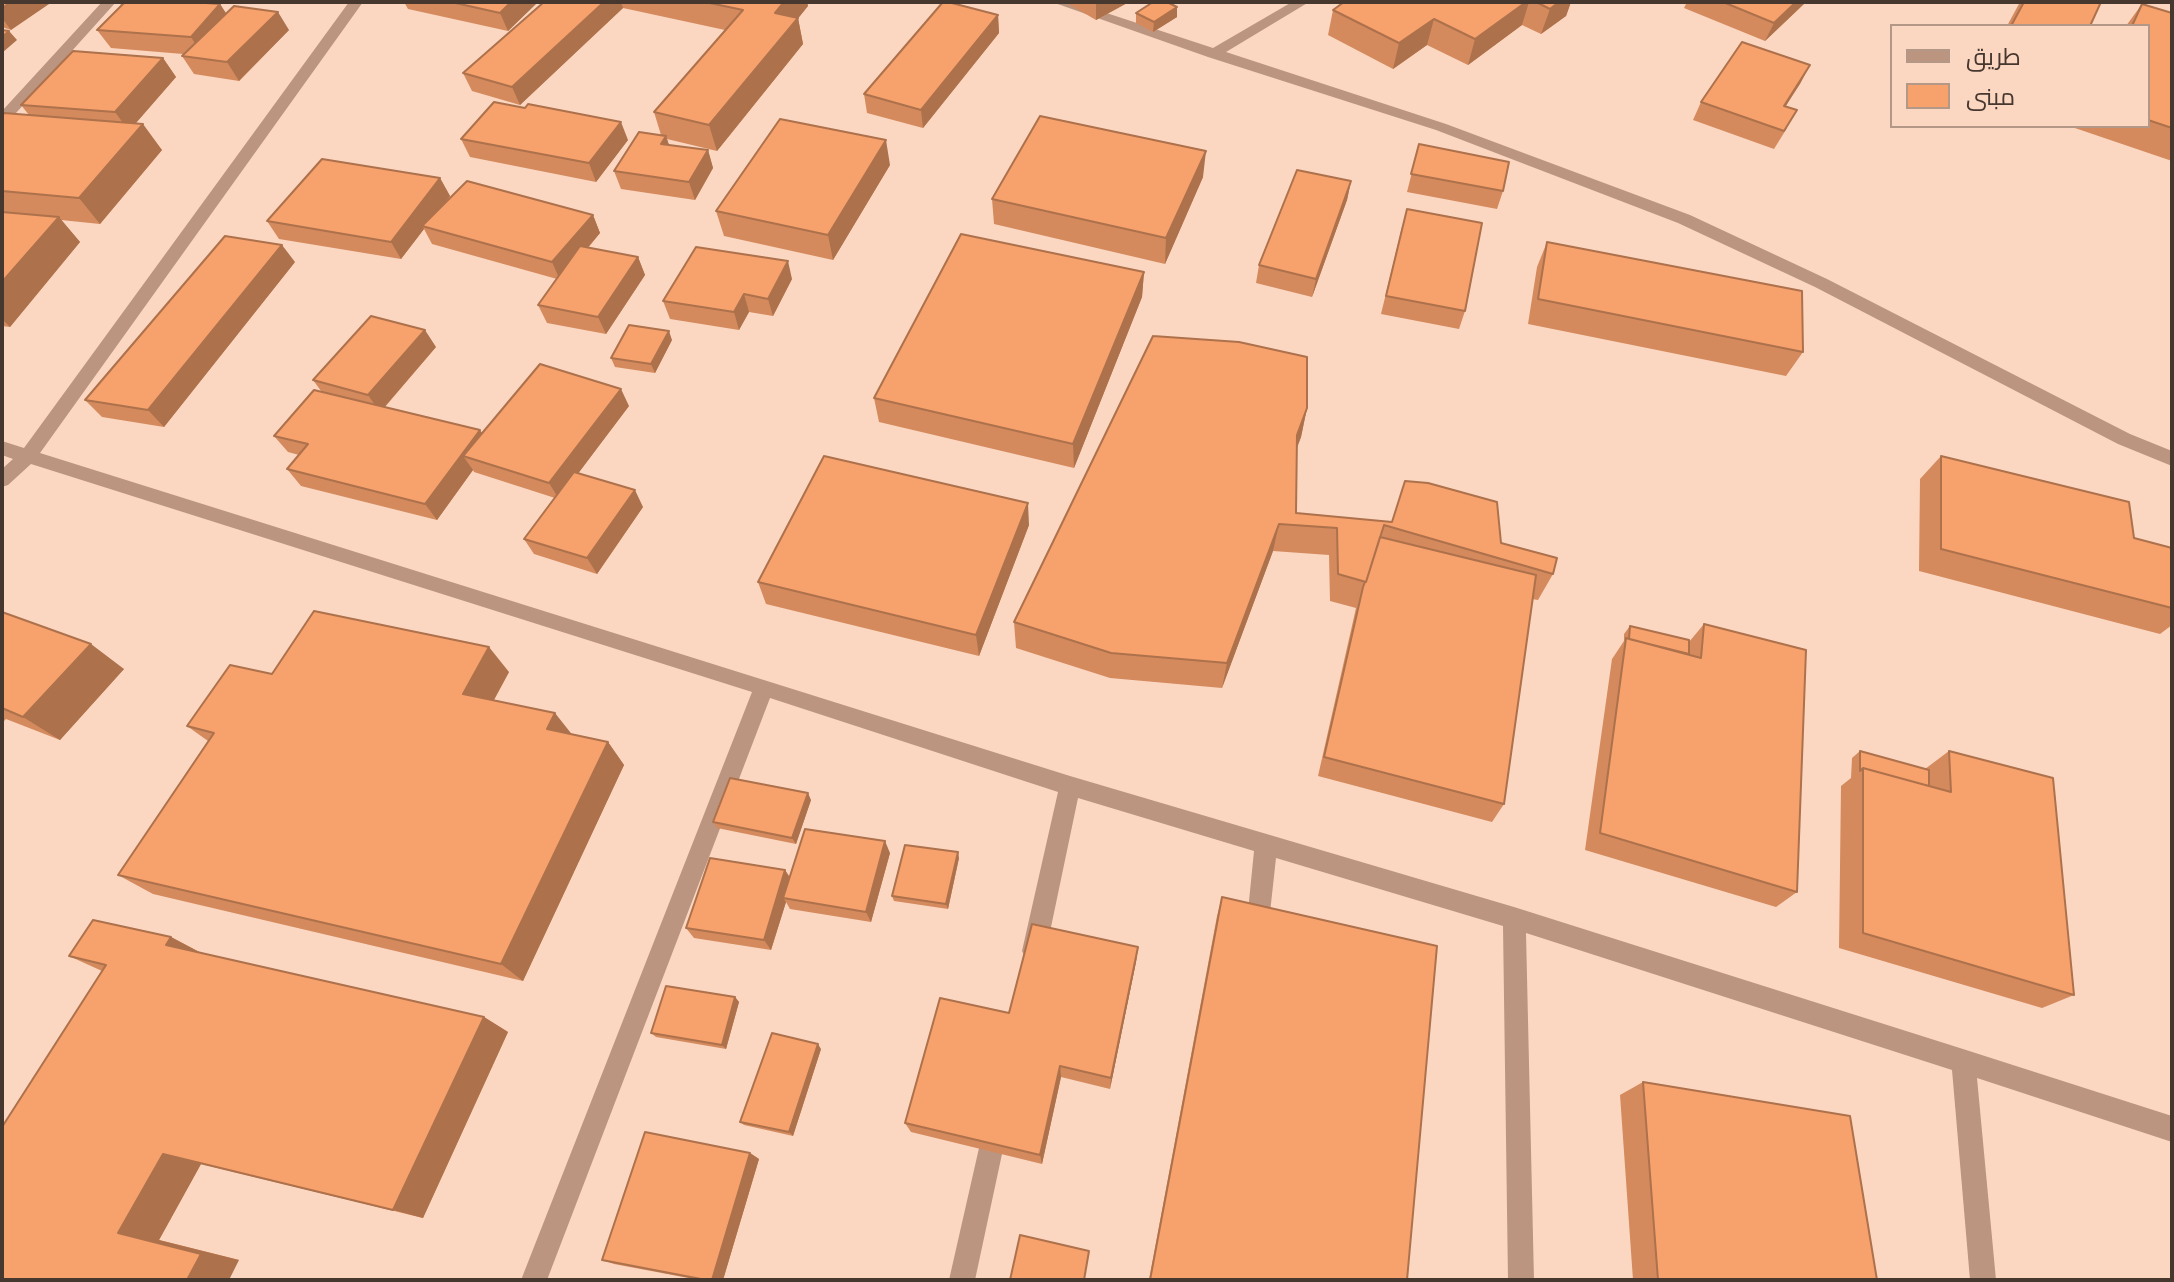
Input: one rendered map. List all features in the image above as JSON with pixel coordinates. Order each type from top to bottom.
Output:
[{"type":"street","points":[[2,120],[109,2]]},
{"type":"street","points":[[2,480],[28,456],[356,2]]},
{"type":"street","points":[[1059,2],[1441,127],[1684,219],[1821,283],[2124,439],[2172,459]]},
{"type":"street","points":[[1213,54],[1302,2]]},
{"type":"street","points":[[2,448],[1070,786],[1514,918],[2172,1129]]},
{"type":"street","points":[[534,1280],[764,687]]},
{"type":"street","points":[[1030,971],[1070,786]]},
{"type":"street","points":[[1254,953],[1266,844]]},
{"type":"street","points":[[1514,918],[1521,1280]]},
{"type":"street","points":[[1963,1061],[1983,1280]]},
{"type":"street","points":[[962,1280],[999,1110]]},
{"type":"building","points":[[125,2],[220,4],[191,37],[97,30]]},
{"type":"building","points":[[451,2],[511,2],[500,13]]},
{"type":"building","points":[[544,2],[604,2],[512,87],[463,73]]},
{"type":"building","points":[[705,2],[784,2],[775,13],[798,18],[709,125],[654,112],[743,10]]},
{"type":"building","points":[[943,2],[998,15],[921,110],[864,94]]},
{"type":"building","points":[[1153,2],[1167,2],[1177,7],[1154,22],[1136,13]]},
{"type":"building","points":[[1344,2],[1526,2],[1475,39],[1434,19],[1399,43],[1333,10]]},
{"type":"building","points":[[1536,2],[1559,2],[1550,9]]},
{"type":"building","points":[[1723,2],[1796,2],[1774,23]]},
{"type":"building","points":[[2024,2],[2101,2],[2091,24],[2012,24]]},
{"type":"building","points":[[2142,4],[2172,13],[2172,128],[2150,121],[2150,24],[2133,24]]},
{"type":"building","points":[[234,6],[278,12],[227,62],[182,56]]},
{"type":"building","points":[[1742,42],[1810,65],[1784,106],[1797,110],[1784,131],[1701,102]]},
{"type":"building","points":[[73,51],[163,58],[115,112],[21,105]]},
{"type":"building","points":[[494,102],[525,108],[528,104],[621,122],[589,163],[461,139]]},
{"type":"building","points":[[4,113],[143,124],[79,198],[2,191]]},
{"type":"building","points":[[1040,116],[1206,151],[1166,238],[992,199]]},
{"type":"building","points":[[780,119],[886,140],[828,235],[716,211]]},
{"type":"building","points":[[639,132],[666,136],[661,144],[708,150],[689,182],[614,171]]},
{"type":"building","points":[[1419,144],[1509,162],[1503,191],[1411,174]]},
{"type":"building","points":[[322,159],[440,178],[391,242],[267,221]]},
{"type":"building","points":[[1297,170],[1351,181],[1316,279],[1259,265]]},
{"type":"building","points":[[467,181],[593,215],[552,262],[422,226]]},
{"type":"building","points":[[1407,209],[1482,223],[1465,311],[1386,296]]},
{"type":"building","points":[[2,212],[59,217],[2,282]]},
{"type":"building","points":[[961,234],[1144,272],[1073,444],[874,398]]},
{"type":"building","points":[[225,236],[282,245],[148,410],[85,400]]},
{"type":"building","points":[[1547,242],[1802,291],[1803,352],[1538,299]]},
{"type":"building","points":[[580,246],[638,257],[598,317],[538,305]]},
{"type":"building","points":[[696,247],[788,261],[768,299],[744,294],[734,312],[663,301]]},
{"type":"building","points":[[371,316],[425,330],[368,395],[313,380]]},
{"type":"building","points":[[629,325],[669,331],[651,364],[611,358]]},
{"type":"building","points":[[1153,336],[1239,342],[1307,357],[1307,408],[1297,435],[1296,513],[1392,522],[1405,481],[1428,483],[1497,502],[1501,543],[1557,558],[1553,574],[1384,525],[1366,582],[1338,574],[1337,528],[1279,524],[1227,663],[1111,653],[1014,622]]},
{"type":"building","points":[[540,364],[621,389],[549,483],[463,456]]},
{"type":"building","points":[[314,390],[480,430],[425,504],[287,469],[308,444],[274,436]]},
{"type":"building","points":[[824,456],[1028,503],[976,635],[758,582]]},
{"type":"building","points":[[1941,456],[2129,502],[2134,538],[2172,548],[2172,608],[1941,549]]},
{"type":"building","points":[[574,472],[635,490],[587,558],[524,539]]},
{"type":"building","points":[[1380,537],[1536,575],[1504,804],[1324,757],[1363,587]]},
{"type":"building","points":[[314,611],[489,647],[463,694],[555,713],[547,729],[608,742],[501,964],[118,875],[214,733],[187,726],[230,665],[272,674]]},
{"type":"building","points":[[2,612],[91,644],[23,717],[2,708]]},
{"type":"building","points":[[1704,624],[1806,650],[1797,892],[1600,833],[1626,638],[1701,658]]},
{"type":"building","points":[[1630,626],[1689,640],[1689,654],[1629,639]]},
{"type":"building","points":[[1860,751],[1929,770],[1929,786],[1863,768],[1860,771]]},
{"type":"building","points":[[1949,751],[2053,778],[2074,995],[1863,933],[1863,768],[1951,792]]},
{"type":"building","points":[[730,778],[808,793],[792,838],[713,822]]},
{"type":"building","points":[[805,829],[885,841],[866,912],[783,898]]},
{"type":"building","points":[[905,845],[958,852],[946,904],[892,896]]},
{"type":"building","points":[[710,858],[785,870],[764,940],[686,928]]},
{"type":"building","points":[[1222,897],[1437,946],[1407,1280],[1150,1280]]},
{"type":"building","points":[[93,920],[171,937],[166,945],[484,1017],[393,1210],[163,1154],[118,1233],[201,1254],[187,1280],[2,1280],[2,1127],[106,965],[69,956]]},
{"type":"building","points":[[1032,924],[1138,947],[1111,1078],[1060,1066],[1040,1155],[905,1123],[940,998],[1009,1013]]},
{"type":"building","points":[[666,986],[735,997],[722,1045],[651,1033]]},
{"type":"building","points":[[772,1033],[818,1044],[789,1132],[740,1122]]},
{"type":"building","points":[[1643,1082],[1850,1116],[1877,1280],[1658,1280]]},
{"type":"building","points":[[645,1132],[750,1153],[712,1280],[602,1260]]},
{"type":"building","points":[[1020,1235],[1089,1251],[1084,1280],[1010,1280]]}]
